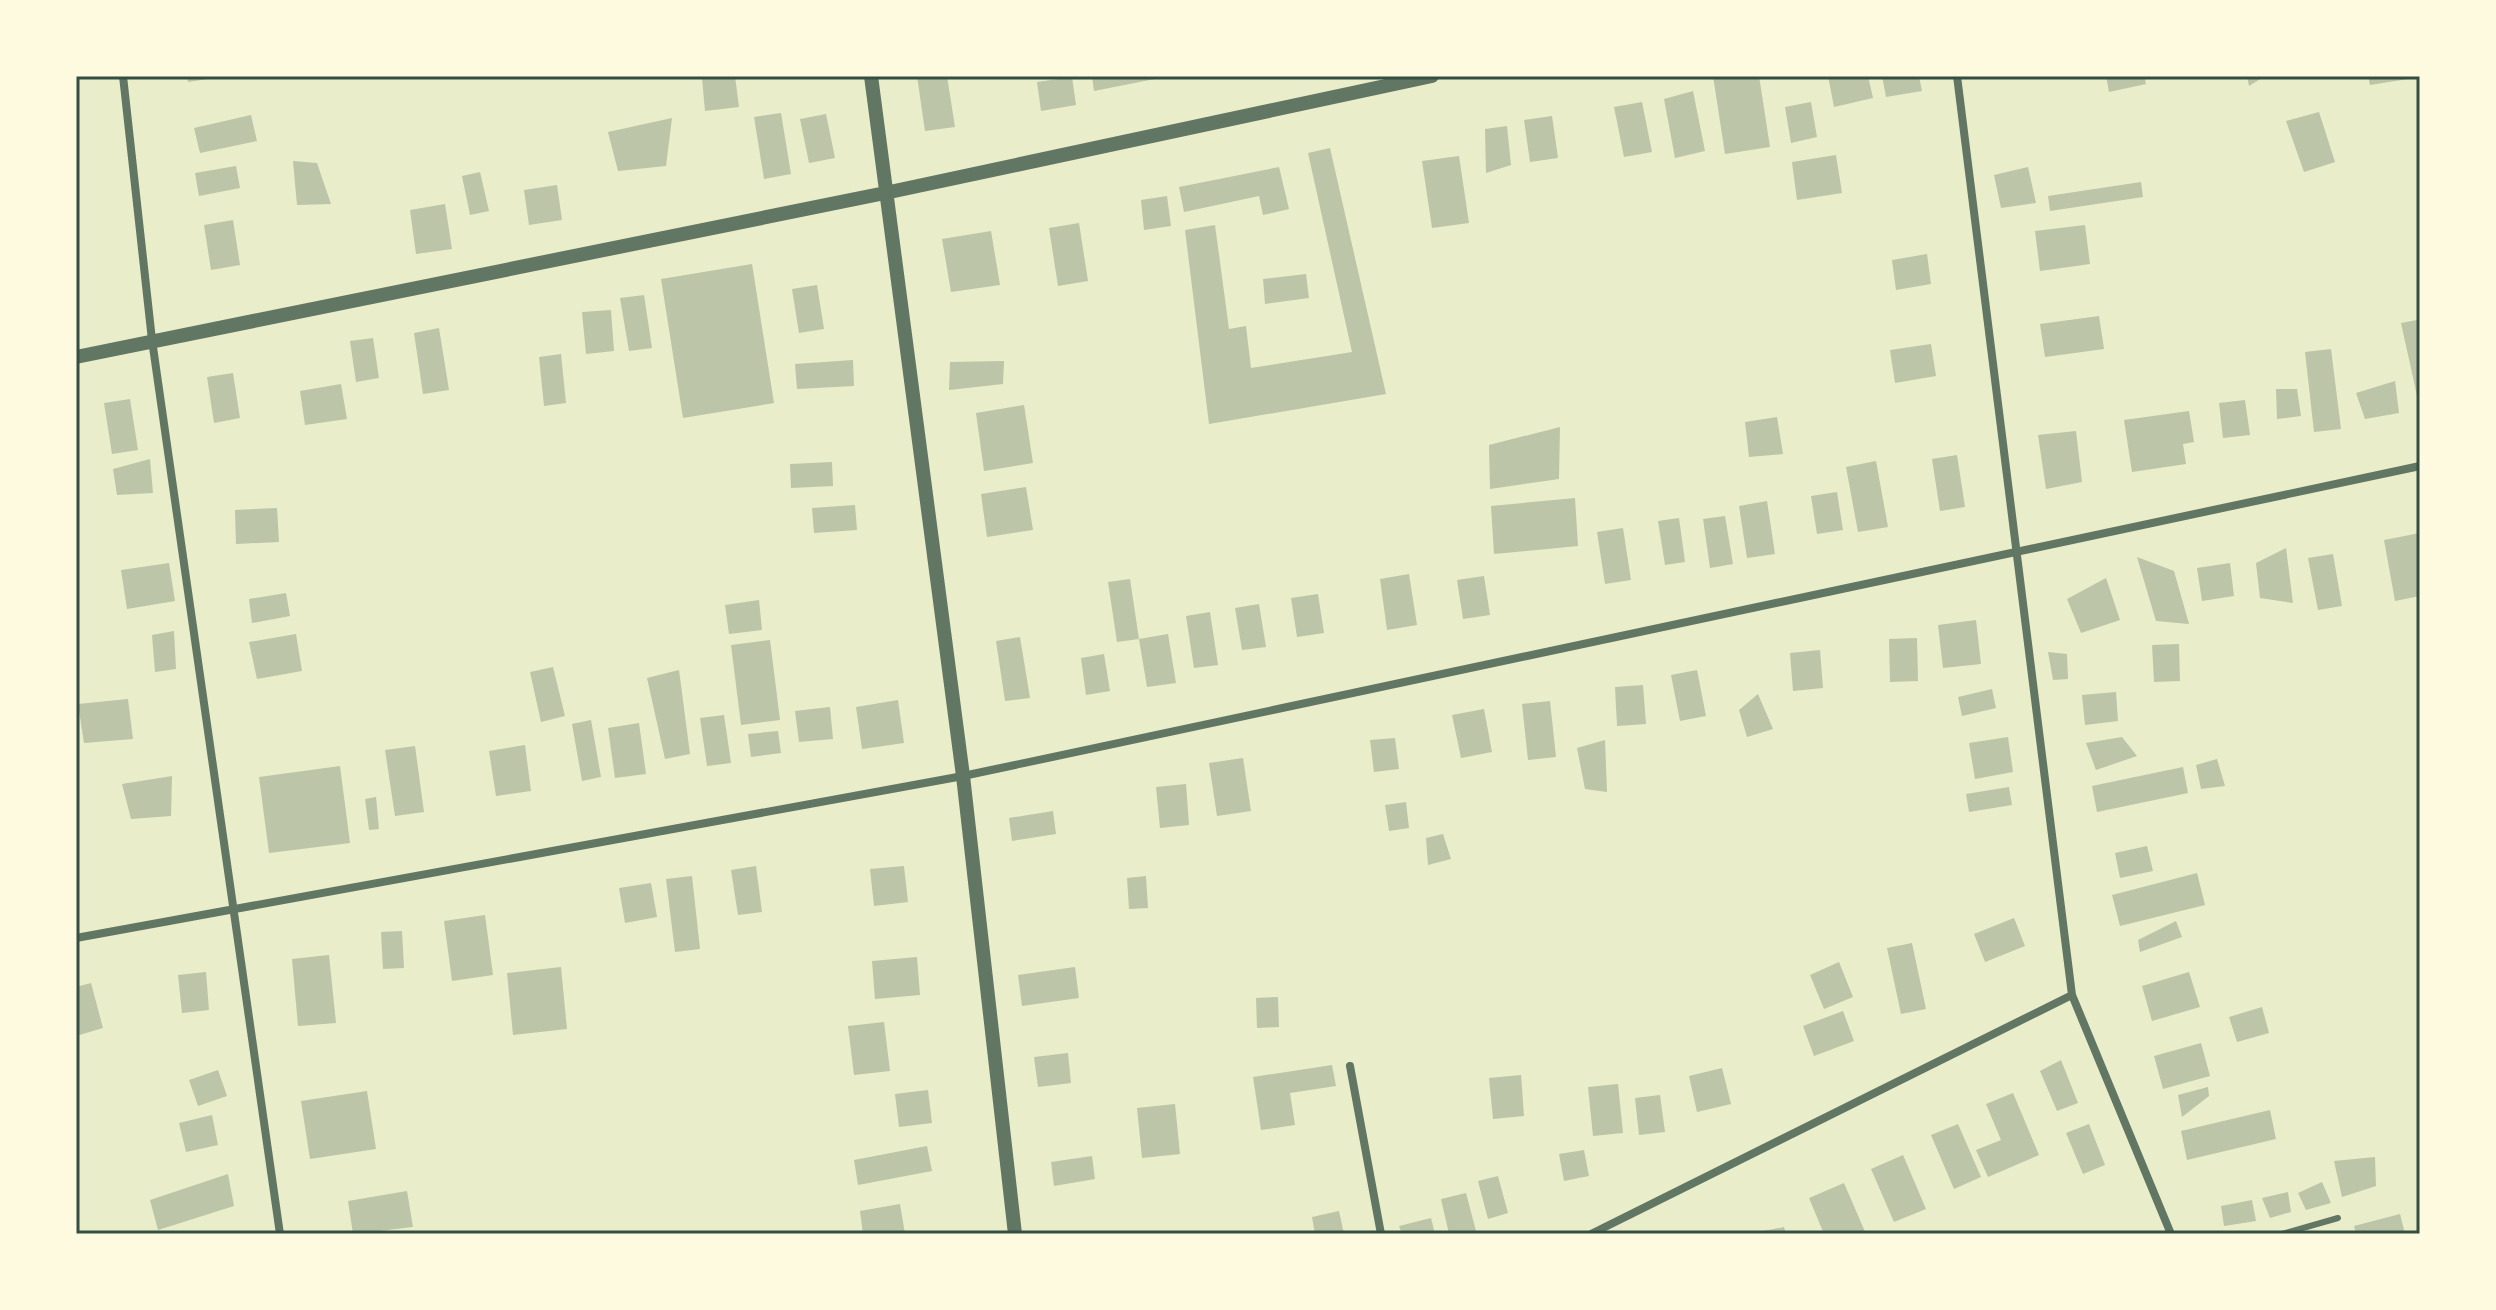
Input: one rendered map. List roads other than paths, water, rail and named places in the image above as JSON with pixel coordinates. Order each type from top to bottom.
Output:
[{"type":"street","points":[[123,76],[152,340],[280,1234]]},
{"type":"street","points":[[871,76],[963,776],[1015,1234]]},
{"type":"street","points":[[76,357],[885,193],[1432,76]]},
{"type":"street","points":[[1957,76],[2072,995],[2171,1234]]},
{"type":"street","points":[[76,938],[963,776],[2420,466]]},
{"type":"street","points":[[1591,1234],[2072,995]]},
{"type":"street","points":[[1350,1066],[1381,1234]]},
{"type":"lane","points":[[2282,1234],[2338,1218]]}]
